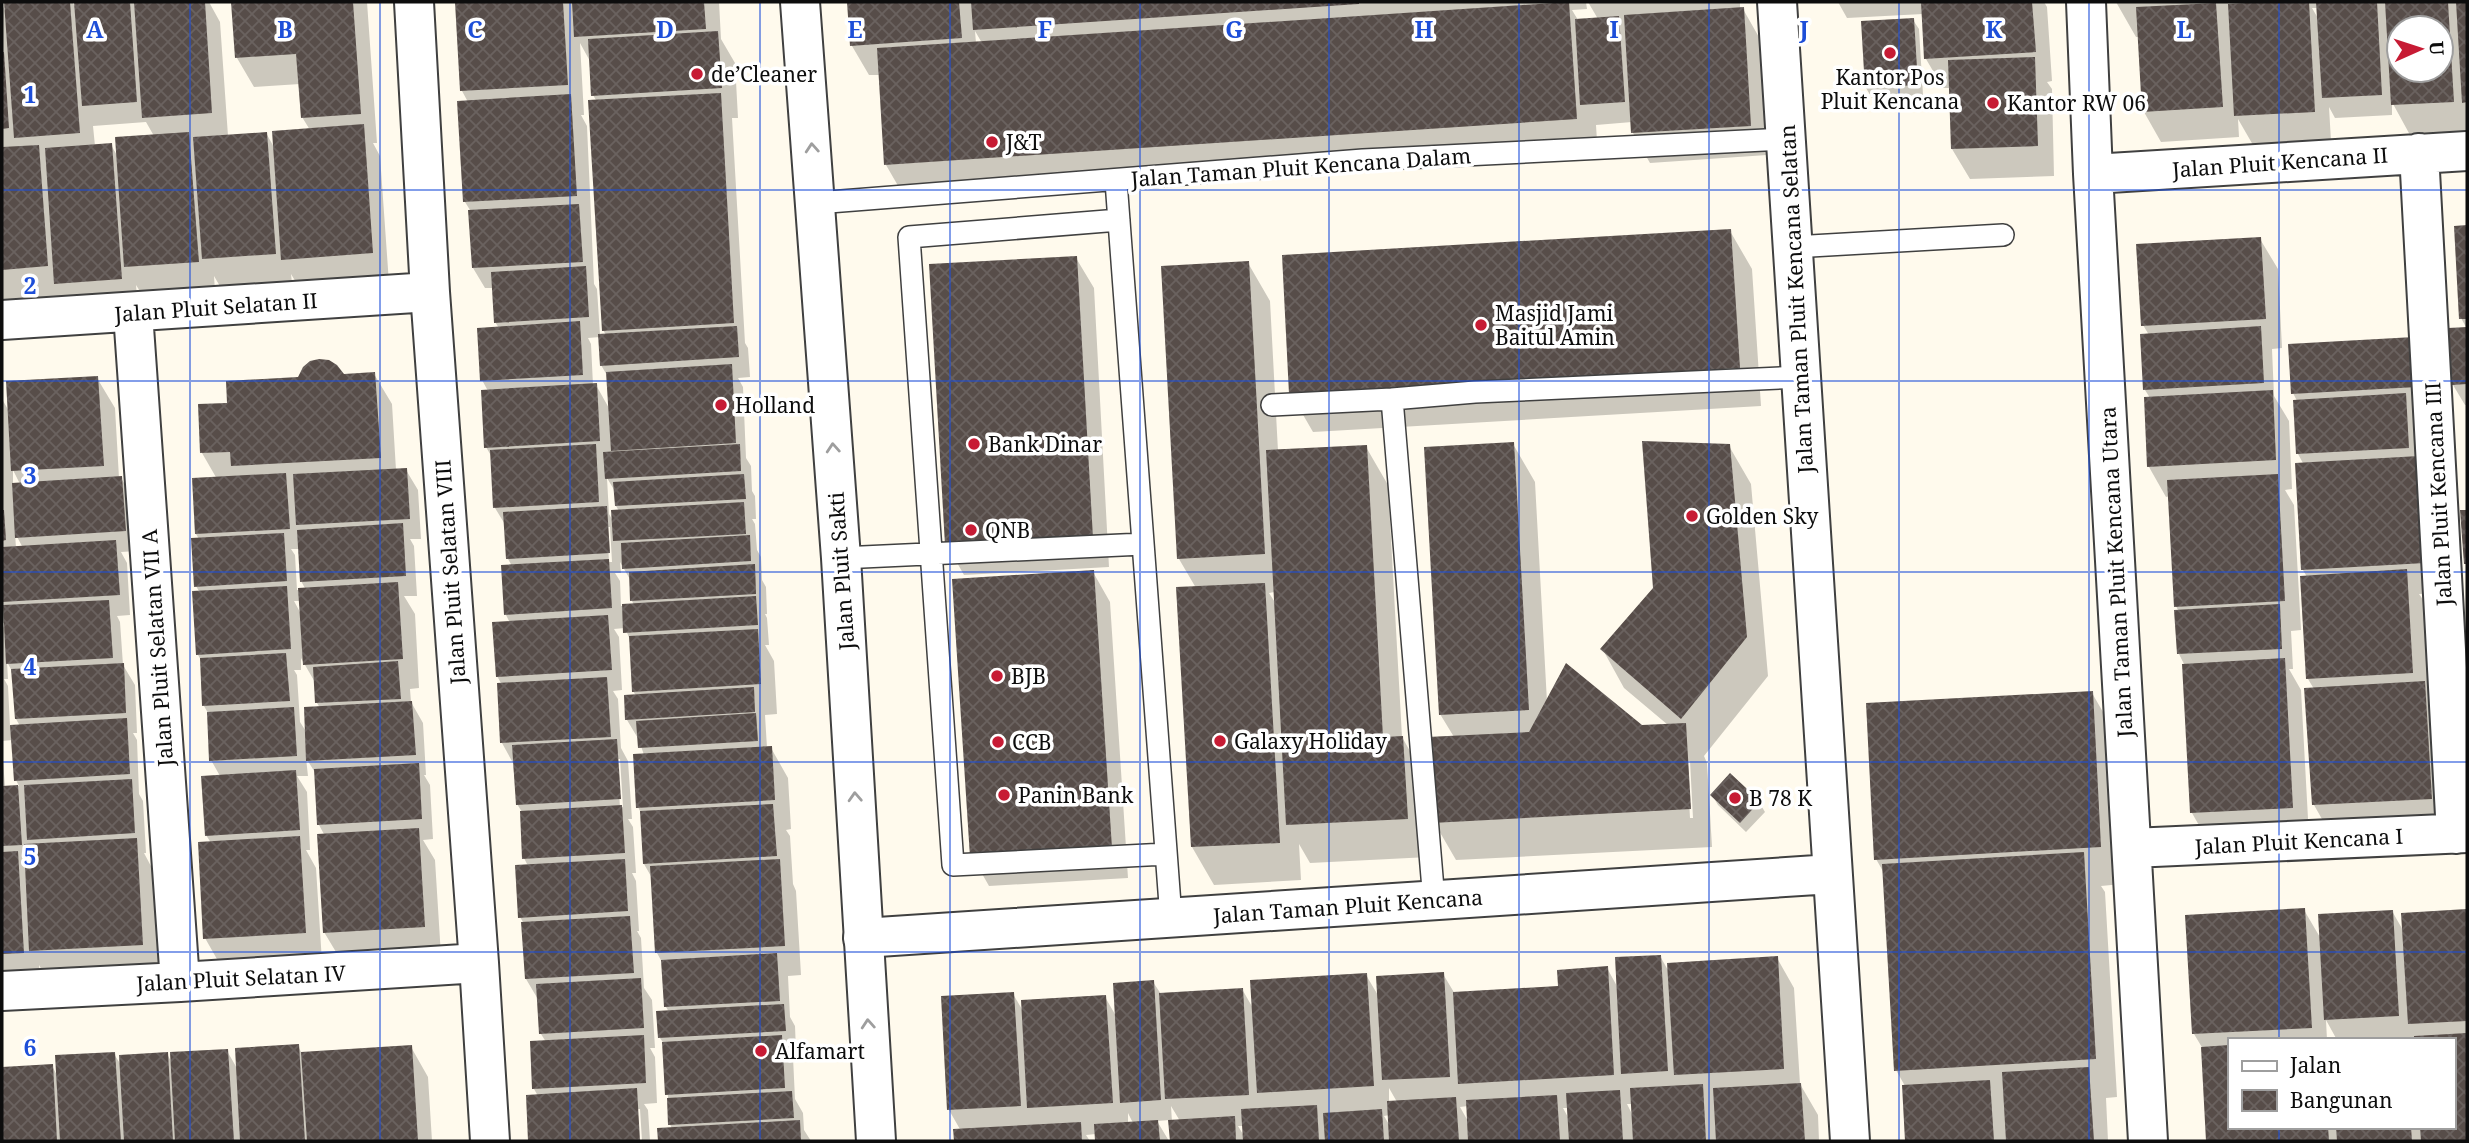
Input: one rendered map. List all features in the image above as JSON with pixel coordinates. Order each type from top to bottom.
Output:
[{"type":"street","name":"Jalan Pluit Selatan VIII","points":[[414,2],[430,292],[480,963],[490,1141]]},
{"type":"street","name":"Jalan Pluit Sakti","points":[[800,2],[841,558],[876,1141]]},
{"type":"street","name":"Jalan Taman Pluit Kencana Selatan","points":[[1777,2],[1850,1141]]},
{"type":"street","name":"Jalan Taman Pluit Kencana Utara","points":[[2086,2],[2093,174],[2148,1141]]},
{"type":"street","name":"Jalan Pluit Kencana II","points":[[2093,174],[2467,150]]},
{"type":"street","name":"Jalan Pluit Kencana III","points":[[2419,153],[2462,834]]},
{"type":"street","name":"Jalan Pluit Selatan II","points":[[2,320],[430,292]]},
{"type":"street","name":"Jalan Pluit Selatan VII A","points":[[133,313],[180,982]]},
{"type":"street","name":"Jalan Pluit Kencana I","points":[[2132,848],[2462,834]]},
{"type":"street","name":"Jalan Taman Pluit Kencana","points":[[863,938],[1832,874]]},
{"type":"street","name":"Jalan Pluit Selatan IV","points":[[2,991],[480,963]]},
{"type":"lane","name":"Jalan Taman Pluit Kencana Dalam","points":[[816,203],[1363,160],[1787,139]]},
{"type":"lane","points":[[1116,181],[1171,918]]},
{"type":"lane","points":[[1119,220],[909,237],[953,865],[1166,854]]},
{"type":"lane","points":[[1793,247],[2003,235]]},
{"type":"lane","points":[[1272,405],[1475,392],[1801,377]]},
{"type":"lane","points":[[1392,399],[1434,901]]},
{"type":"lane","points":[[841,558],[1143,544]]},
{"type":"building","points":[[4,2],[70,2],[80,133],[14,138]]},
{"type":"building","points":[[74,2],[130,2],[137,102],[82,106]]},
{"type":"building","points":[[134,2],[205,2],[212,113],[142,118]]},
{"type":"building","points":[[231,2],[353,2],[361,114],[301,118],[296,54],[235,58]]},
{"type":"building","points":[[455,2],[563,2],[568,85],[460,91]]},
{"type":"building","points":[[572,2],[704,2],[706,29],[574,37]]},
{"type":"building","points":[[847,2],[959,2],[962,38],[850,46]]},
{"type":"building","points":[[971,2],[1359,2],[1359,4],[973,30]]},
{"type":"building","points":[[1569,2],[1577,119],[884,165],[877,48]]},
{"type":"building","points":[[1921,2],[2032,2],[2036,52],[1924,59]]},
{"type":"building","points":[[2309,2],[2315,112],[2234,116],[2228,4]]},
{"type":"building","points":[[2316,2],[2377,2],[2382,95],[2322,98]]},
{"type":"building","points":[[2385,2],[2448,2],[2449,14],[2386,14]]},
{"type":"building","points":[[2456,2],[2467,2],[2467,102],[2462,103]]},
{"type":"building","points":[[2216,3],[2223,107],[2142,112],[2136,7]]},
{"type":"building","points":[[1744,7],[1751,126],[1631,133],[1624,15]]},
{"type":"building","points":[[1619,16],[1625,102],[1580,105],[1575,19]]},
{"type":"building","name":"Kantor Pos Pluit Kencana","points":[[1914,18],[1918,85],[1865,88],[1861,21]]},
{"type":"building","points":[[718,31],[722,88],[591,96],[588,39]]},
{"type":"building","points":[[2,52],[9,128],[2,129]]},
{"type":"building","name":"Kantor RW 06","points":[[2035,57],[2038,146],[1951,149],[1948,60]]},
{"type":"building","points":[[2390,84],[2453,84],[2454,102],[2391,105]]},
{"type":"building","points":[[721,93],[734,323],[602,331],[588,100]]},
{"type":"building","points":[[571,94],[577,196],[463,202],[457,101]]},
{"type":"building","points":[[364,124],[373,253],[281,260],[272,131]]},
{"type":"building","points":[[189,132],[199,262],[124,267],[115,137]]},
{"type":"building","points":[[267,132],[276,254],[202,259],[193,137]]},
{"type":"building","points":[[112,143],[122,279],[54,284],[45,148]]},
{"type":"building","points":[[39,145],[48,266],[2,270],[2,147]]},
{"type":"building","points":[[579,204],[583,262],[472,268],[468,210]]},
{"type":"building","points":[[2467,225],[2467,319],[2459,319],[2454,226]]},
{"type":"building","points":[[1731,229],[1740,368],[1289,394],[1282,255]]},
{"type":"building","points":[[2261,237],[2266,319],[2141,326],[2136,244]]},
{"type":"building","points":[[1077,256],[1093,538],[945,545],[929,264]]},
{"type":"building","points":[[1249,261],[1265,554],[1177,559],[1161,266]]},
{"type":"building","points":[[586,266],[589,317],[494,323],[491,272]]},
{"type":"building","points":[[580,321],[583,375],[480,381],[477,328]]},
{"type":"building","points":[[737,326],[739,357],[600,366],[598,334]]},
{"type":"building","points":[[2261,326],[2264,383],[2143,390],[2140,334]]},
{"type":"building","points":[[2467,327],[2467,384],[2452,385],[2448,328]]},
{"type":"building","points":[[2414,337],[2417,387],[2291,394],[2288,344]]},
{"type":"building","points":[[329,360],[344,374],[375,372],[381,458],[231,466],[230,452],[200,453],[198,404],[227,403],[226,381],[298,377],[310,361]]},
{"type":"building","points":[[732,364],[736,443],[611,451],[606,372]]},
{"type":"building","points":[[98,376],[104,466],[11,471],[6,381]]},
{"type":"building","points":[[597,383],[600,441],[484,448],[481,390]]},
{"type":"building","points":[[2273,390],[2276,460],[2147,467],[2144,397]]},
{"type":"building","points":[[2406,393],[2409,448],[2296,454],[2293,400]]},
{"type":"building","name":"Golden Sky","points":[[1642,441],[1730,444],[1747,637],[1681,719],[1600,649],[1653,588]]},
{"type":"building","points":[[1514,442],[1529,710],[1439,715],[1424,447]]},
{"type":"building","points":[[596,444],[599,502],[493,508],[490,450]]},
{"type":"building","points":[[740,444],[741,471],[605,479],[603,452]]},
{"type":"building","points":[[1367,445],[1383,737],[1403,736],[1408,819],[1286,825],[1266,450]]},
{"type":"building","points":[[2419,456],[2425,563],[2301,570],[2295,463]]},
{"type":"building","points":[[407,468],[410,519],[296,525],[293,474]]},
{"type":"building","points":[[286,473],[290,529],[195,534],[192,478]]},
{"type":"building","points":[[744,474],[746,499],[615,506],[613,482]]},
{"type":"building","points":[[2278,474],[2285,601],[2174,607],[2167,480]]},
{"type":"building","points":[[122,476],[126,531],[15,538],[12,483]]},
{"type":"building","points":[[744,502],[746,534],[613,541],[611,510]]},
{"type":"building","points":[[607,506],[610,553],[506,559],[503,512]]},
{"type":"building","points":[[2,510],[6,540],[2,541]]},
{"type":"building","points":[[2460,510],[2467,510],[2467,564],[2464,564]]},
{"type":"building","points":[[403,523],[406,576],[300,582],[297,530]]},
{"type":"building","points":[[284,533],[287,581],[194,587],[191,538]]},
{"type":"building","points":[[750,535],[751,561],[622,569],[621,543]]},
{"type":"building","points":[[116,540],[120,595],[2,602],[2,547]]},
{"type":"building","points":[[609,559],[612,608],[504,615],[501,565]]},
{"type":"building","points":[[755,564],[756,594],[630,601],[629,572]]},
{"type":"building","points":[[2407,569],[2413,673],[2306,679],[2300,576]]},
{"type":"building","points":[[1094,570],[1112,848],[970,857],[952,579]]},
{"type":"building","points":[[398,582],[403,659],[303,665],[298,588]]},
{"type":"building","points":[[1265,583],[1280,843],[1191,847],[1176,587]]},
{"type":"building","points":[[287,586],[291,649],[196,655],[192,591]]},
{"type":"building","points":[[756,596],[758,625],[623,633],[622,604]]},
{"type":"building","points":[[109,600],[113,658],[6,664],[3,605]]},
{"type":"building","points":[[2280,604],[2282,649],[2177,654],[2174,610]]},
{"type":"building","points":[[608,615],[612,670],[496,677],[492,622]]},
{"type":"building","points":[[758,629],[761,684],[632,692],[629,636]]},
{"type":"building","points":[[286,653],[290,701],[202,706],[200,658]]},
{"type":"building","points":[[2285,658],[2293,808],[2190,813],[2182,664]]},
{"type":"building","points":[[398,661],[401,699],[315,703],[313,667]]},
{"type":"building","points":[[124,663],[126,713],[15,719],[11,669]]},
{"type":"building","points":[[1566,663],[1642,725],[1686,723],[1691,809],[1432,823],[1427,737],[1529,732]]},
{"type":"building","points":[[607,677],[611,737],[500,743],[497,683]]},
{"type":"building","points":[[2425,681],[2432,799],[2312,805],[2304,688]]},
{"type":"building","points":[[754,687],[755,712],[625,720],[624,695]]},
{"type":"building","points":[[2093,691],[2101,847],[1874,860],[1866,703]]},
{"type":"building","points":[[412,701],[416,755],[306,761],[304,707]]},
{"type":"building","points":[[294,707],[297,756],[209,761],[207,712]]},
{"type":"building","points":[[756,713],[758,741],[638,748],[636,721]]},
{"type":"building","points":[[127,718],[130,774],[14,781],[10,725]]},
{"type":"building","points":[[617,739],[621,799],[516,805],[512,745]]},
{"type":"building","points":[[772,746],[775,800],[636,808],[633,754]]},
{"type":"building","points":[[419,763],[422,819],[317,825],[314,769]]},
{"type":"building","points":[[296,770],[300,830],[205,836],[201,776]]},
{"type":"building","name":"B 78 K","points":[[1730,773],[1760,801],[1740,823],[1710,795]]},
{"type":"building","points":[[132,779],[135,833],[27,840],[24,785]]},
{"type":"building","points":[[18,785],[22,845],[2,846],[2,786]]},
{"type":"building","points":[[773,804],[777,856],[643,864],[640,811]]},
{"type":"building","points":[[622,805],[625,853],[522,859],[520,811]]},
{"type":"building","points":[[419,828],[425,927],[323,933],[317,834]]},
{"type":"building","points":[[300,836],[306,933],[203,939],[198,842]]},
{"type":"building","points":[[137,838],[143,945],[29,951],[24,844]]},
{"type":"building","points":[[18,851],[24,953],[2,954],[2,852]]},
{"type":"building","points":[[2084,852],[2096,1059],[1894,1071],[1882,864]]},
{"type":"building","points":[[625,859],[628,911],[518,918],[515,865]]},
{"type":"building","points":[[780,859],[785,946],[655,953],[650,866]]},
{"type":"building","points":[[2305,908],[2312,1028],[2192,1034],[2185,915]]},
{"type":"building","points":[[2467,909],[2467,1021],[2408,1024],[2401,913]]},
{"type":"building","points":[[2393,910],[2399,1016],[2324,1020],[2318,914]]},
{"type":"building","points":[[630,916],[634,973],[525,979],[521,922]]},
{"type":"building","points":[[777,953],[780,1001],[664,1007],[661,960]]},
{"type":"building","points":[[1661,955],[1668,1071],[1621,1074],[1615,957]]},
{"type":"building","points":[[1778,956],[1784,1069],[1674,1075],[1667,963]]},
{"type":"building","points":[[1608,966],[1614,1075],[1458,1084],[1453,992],[1558,986],[1557,970]]},
{"type":"building","points":[[1444,972],[1450,1077],[1382,1080],[1376,976]]},
{"type":"building","points":[[1367,973],[1374,1086],[1257,1093],[1250,980]]},
{"type":"building","points":[[641,978],[644,1028],[539,1034],[536,984]]},
{"type":"building","points":[[1154,980],[1161,1100],[1120,1103],[1113,983]]},
{"type":"building","points":[[1243,988],[1249,1095],[1165,1099],[1159,993]]},
{"type":"building","points":[[1014,992],[1021,1106],[947,1110],[941,996]]},
{"type":"building","points":[[1106,995],[1113,1103],[1027,1108],[1021,1000]]},
{"type":"building","points":[[784,1004],[786,1031],[658,1038],[656,1011]]},
{"type":"building","points":[[2467,1033],[2467,1141],[2421,1141],[2420,1129],[2455,1129],[2455,1038],[2414,1036]]},
{"type":"building","points":[[644,1035],[646,1083],[532,1089],[530,1041]]},
{"type":"building","points":[[782,1035],[785,1088],[665,1095],[662,1042]]},
{"type":"building","points":[[299,1044],[305,1141],[240,1141],[235,1048]]},
{"type":"building","points":[[412,1045],[418,1141],[307,1141],[301,1052]]},
{"type":"building","points":[[2228,1045],[2228,1129],[2328,1129],[2329,1141],[2206,1141],[2201,1047]]},
{"type":"building","points":[[228,1049],[234,1141],[175,1141],[170,1052]]},
{"type":"building","points":[[115,1052],[121,1141],[60,1141],[55,1055]]},
{"type":"building","points":[[168,1052],[173,1141],[124,1141],[119,1055]]},
{"type":"building","points":[[53,1064],[57,1141],[2,1141],[2,1067]]},
{"type":"building","points":[[2089,1067],[2094,1141],[2006,1141],[2002,1072]]},
{"type":"building","points":[[1990,1080],[1994,1141],[1905,1141],[1902,1085]]},
{"type":"building","points":[[1801,1083],[1805,1141],[1716,1141],[1713,1088]]},
{"type":"building","points":[[1703,1084],[1706,1141],[1633,1141],[1630,1088]]},
{"type":"building","points":[[637,1088],[640,1141],[528,1141],[526,1095]]},
{"type":"building","points":[[1620,1090],[1623,1141],[1569,1141],[1566,1093]]},
{"type":"building","points":[[792,1091],[794,1118],[668,1125],[667,1098]]},
{"type":"building","points":[[1557,1095],[1560,1141],[1468,1141],[1466,1100]]},
{"type":"building","points":[[1456,1097],[1459,1141],[1389,1141],[1387,1101]]},
{"type":"building","points":[[1317,1105],[1319,1141],[1243,1141],[1241,1109]]},
{"type":"building","points":[[1382,1109],[1384,1141],[1325,1141],[1323,1113]]},
{"type":"building","points":[[1235,1116],[1236,1141],[1170,1141],[1168,1120]]},
{"type":"building","points":[[800,1120],[801,1141],[658,1141],[657,1128]]},
{"type":"building","points":[[1158,1120],[1160,1141],[1095,1141],[1094,1124]]},
{"type":"building","points":[[1081,1122],[1082,1141],[954,1141],[953,1129]]},
{"type":"building","points":[[2336,1129],[2411,1129],[2412,1141],[2337,1141]]},
{"type":"place","name":"Kantor Pos Pluit Kencana","points":[[1890,53]]},
{"type":"place","name":"de’Cleaner","points":[[697,74]]},
{"type":"place","name":"Kantor RW 06","points":[[1993,103]]},
{"type":"place","name":"J&T","points":[[992,142]]},
{"type":"place","name":"Masjid Jami Baitul Amin","points":[[1481,325]]},
{"type":"place","name":"Holland","points":[[721,405]]},
{"type":"place","name":"Bank Dinar","points":[[974,444]]},
{"type":"place","name":"Golden Sky","points":[[1692,516]]},
{"type":"place","name":"QNB","points":[[971,530]]},
{"type":"place","name":"BJB","points":[[997,676]]},
{"type":"place","name":"Galaxy Holiday","points":[[1220,741]]},
{"type":"place","name":"CCB","points":[[998,742]]},
{"type":"place","name":"Panin Bank","points":[[1004,795]]},
{"type":"place","name":"B 78 K","points":[[1735,798]]},
{"type":"place","name":"Alfamart","points":[[761,1051]]}]
